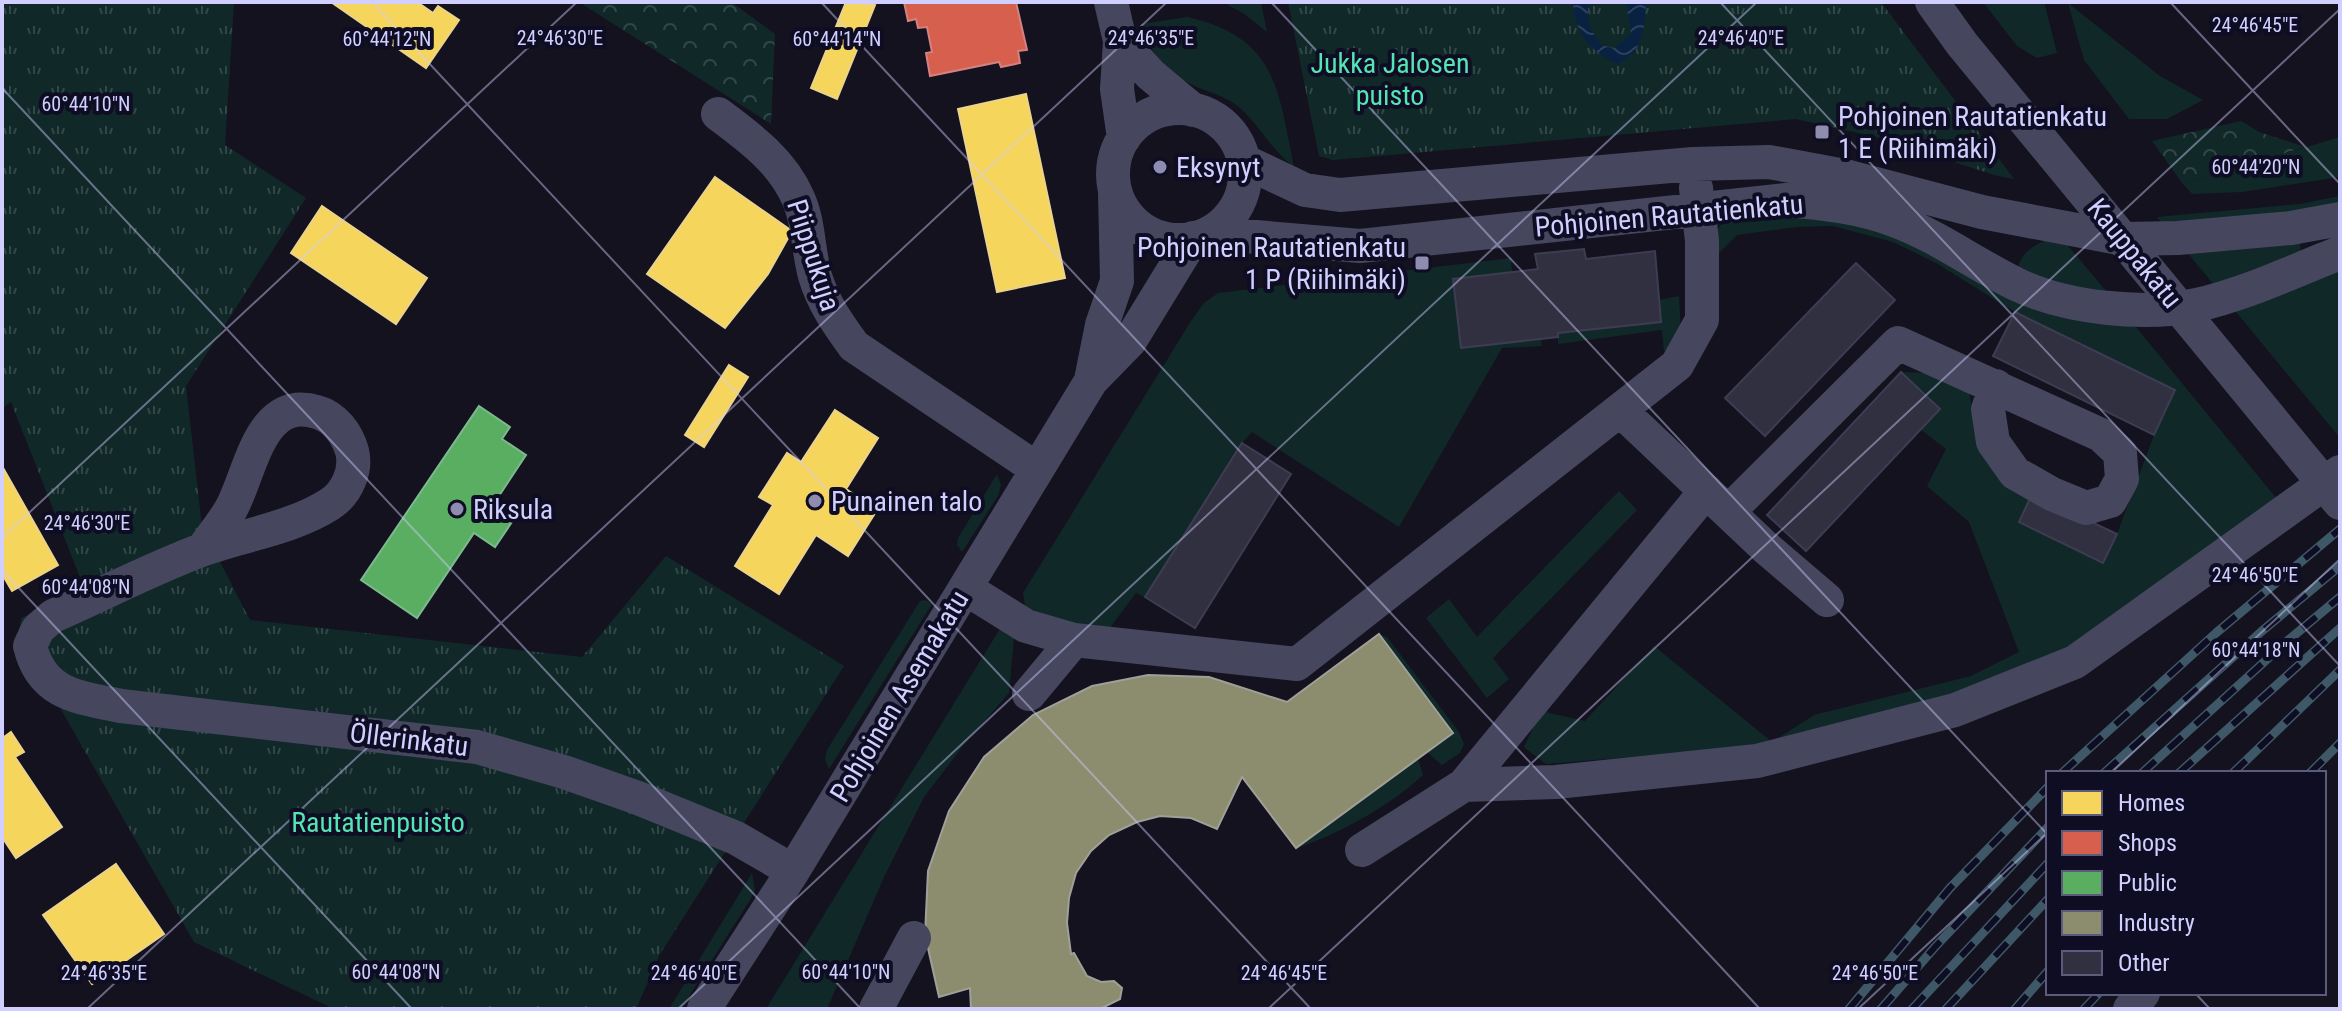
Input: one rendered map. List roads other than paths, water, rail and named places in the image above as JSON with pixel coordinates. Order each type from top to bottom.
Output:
[{"type":"street","points":[[1111,2],[1120,41],[1117,89],[1124,138]]},
{"type":"street","name":"Kauppakatu","points":[[1932,2],[1962,44],[2340,503]]},
{"type":"street","points":[[1120,41],[1151,75],[1193,110]]},
{"type":"street","points":[[1173,108],[1193,110],[1211,116],[1226,128],[1237,143],[1244,161],[1245,182],[1238,203],[1226,220],[1201,236],[1173,240],[1154,235],[1137,225],[1124,210],[1115,192],[1114,164],[1124,138],[1137,123],[1154,113],[1173,108]]},
{"type":"street","name":"Piippukuja","points":[[718,114],[755,141],[780,168],[799,199],[816,277],[832,317],[854,346],[1037,469]]},
{"type":"street","name":"Pohjoinen Rautatienkatu","points":[[1244,161],[1305,190],[1340,195],[1693,164],[1784,165],[1845,176],[2005,217],[2139,239],[2291,228],[2340,219]]},
{"type":"street","points":[[965,588],[1026,626],[1074,640],[1297,664],[1677,365],[1702,320],[1702,241],[1693,164]]},
{"type":"street","name":"Pohjoinen Asemakatu","points":[[1091,381],[1102,325],[1117,281],[1115,192]]},
{"type":"street","name":"Pohjoinen Rautatienkatu","points":[[1201,236],[1360,246],[1786,200],[1836,204],[1894,220],[2020,286],[2077,304],[2164,309],[2196,305],[2225,296],[2340,253]]},
{"type":"street","points":[[1996,273],[2005,217]]},
{"type":"street","name":"Pohjoinen Asemakatu","points":[[704,1009],[793,871],[1091,381],[1130,341],[1201,236]]},
{"type":"street","points":[[1362,850],[1464,785],[1717,502],[1898,343],[1996,386]]},
{"type":"street","points":[[303,408],[323,413],[343,430],[353,454],[352,479],[332,503],[287,523],[203,549],[230,511],[257,444],[270,424],[285,412],[303,408]]},
{"type":"street","points":[[1620,410],[1827,600]]},
{"type":"street","points":[[1464,785],[1556,782],[1757,761],[1955,710],[2075,662],[2340,472]]},
{"type":"street","name":"Öllerinkatu","points":[[203,549],[53,616],[38,629],[30,646],[42,677],[59,689],[81,698],[191,715],[477,747],[564,772],[638,798],[752,846],[793,871]]},
{"type":"street","points":[[1029,694],[1074,640]]},
{"type":"street","points":[[876,1009],[914,938]]},
{"type":"water","points":[[1573,2],[1589,2],[1588,19],[1594,34],[1601,45],[1614,48],[1631,34],[1626,2],[1646,2],[1641,39],[1632,54],[1617,64],[1591,47],[1576,22]]},
{"type":"railway","points":[[2064,771],[2216,633],[2340,529]]},
{"type":"railway","points":[[2106,771],[2262,631],[2340,566]]},
{"type":"railway","points":[[2144,771],[2340,597]]},
{"type":"railway","points":[[2181,771],[2340,628]]},
{"type":"railway","points":[[2235,771],[2340,670]]},
{"type":"railway","points":[[2312,771],[2340,743]]},
{"type":"railway","points":[[1849,1009],[1950,888],[2046,789]]},
{"type":"railway","points":[[1881,1009],[2046,829]]},
{"type":"railway","points":[[1912,1009],[2046,865]]},
{"type":"railway","points":[[1946,1009],[2046,901]]},
{"type":"railway","points":[[2015,1009],[2046,973]]},
{"type":"railway","points":[[2084,1009],[2097,995]]},
{"type":"place","name":"Pohjoinen Rautatienkatu 1 E (Riihimäki)","points":[[1822,132]]},
{"type":"place","name":"Eksynyt","points":[[1160,167]]},
{"type":"place","name":"Pohjoinen Rautatienkatu 1 P (Riihimäki)","points":[[1422,263]]},
{"type":"place","name":"Punainen talo","points":[[815,501]]},
{"type":"place","name":"Riksula","points":[[457,509]]},
{"type":"park label","name":"Jukka Jalosen puisto","points":[[1390,79]]},
{"type":"park label","name":"Rautatienpuisto","points":[[378,822]]}]
